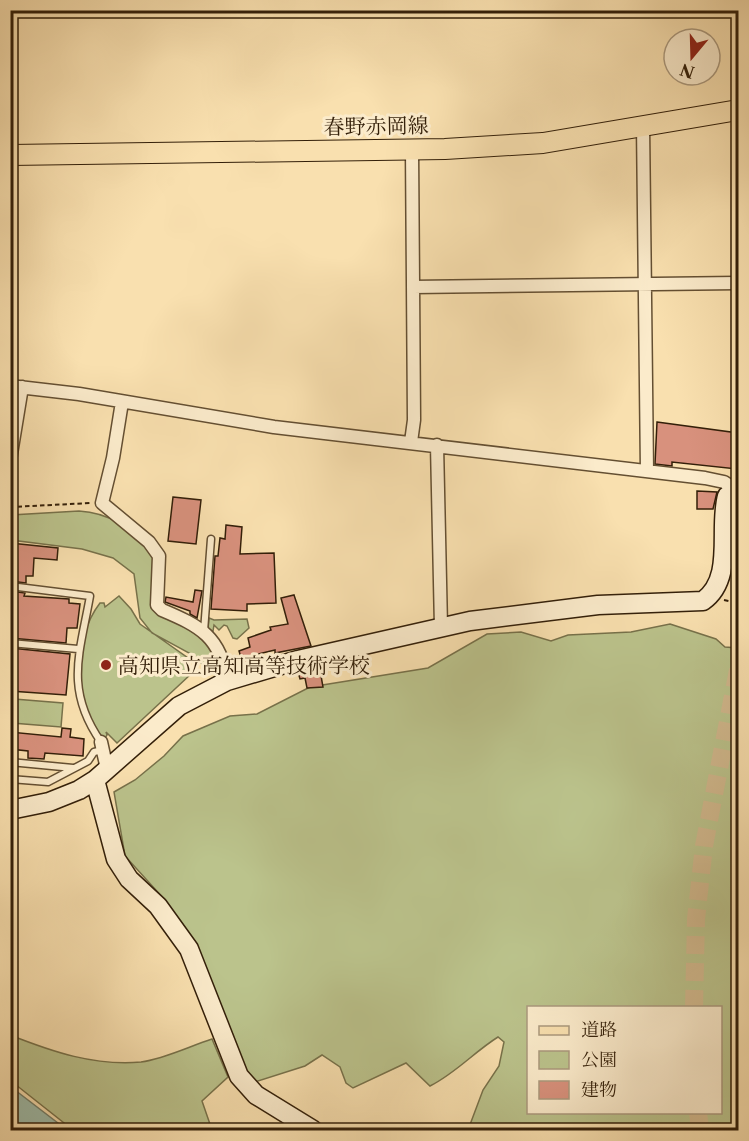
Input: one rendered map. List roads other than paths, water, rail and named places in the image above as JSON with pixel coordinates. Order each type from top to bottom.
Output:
[{"type":"main road","name":"春野赤岡線","points":[[10,155],[412,149],[543,142],[738,110]]},
{"type":"street","points":[[643,125],[647,471]]},
{"type":"street","points":[[411,442],[414,420],[412,149]]},
{"type":"street","points":[[413,287],[738,283]]},
{"type":"street","points":[[10,460],[16,387],[274,427],[705,478],[724,482],[737,490],[727,496],[724,508],[722,568],[719,585],[703,601],[598,605],[441,627],[298,660],[227,681],[179,706],[101,775],[60,798],[10,810]]},
{"type":"street","points":[[122,402],[113,458],[102,503],[156,549],[161,564],[157,601],[160,609],[204,631],[219,653],[227,681]]},
{"type":"street","points":[[437,445],[441,627]]},
{"type":"street","points":[[102,746],[101,775],[116,860],[129,879],[158,906],[189,949],[239,1076],[256,1095],[313,1131]]},
{"type":"lane","points":[[204,631],[211,538]]},
{"type":"lane","points":[[10,586],[90,596],[78,649],[76,681],[87,722],[102,746],[88,761],[48,782],[10,779]]},
{"type":"lane","points":[[10,643],[78,649]]},
{"type":"lane","points":[[10,762],[74,768]]},
{"type":"tunnel","points":[[694,1006],[696,919],[704,846],[738,670]]},
{"type":"tunnel","points":[[698,1114],[700,1130]]},
{"type":"place","name":"高知県立高知高等技術学校","points":[[106,665]]}]
